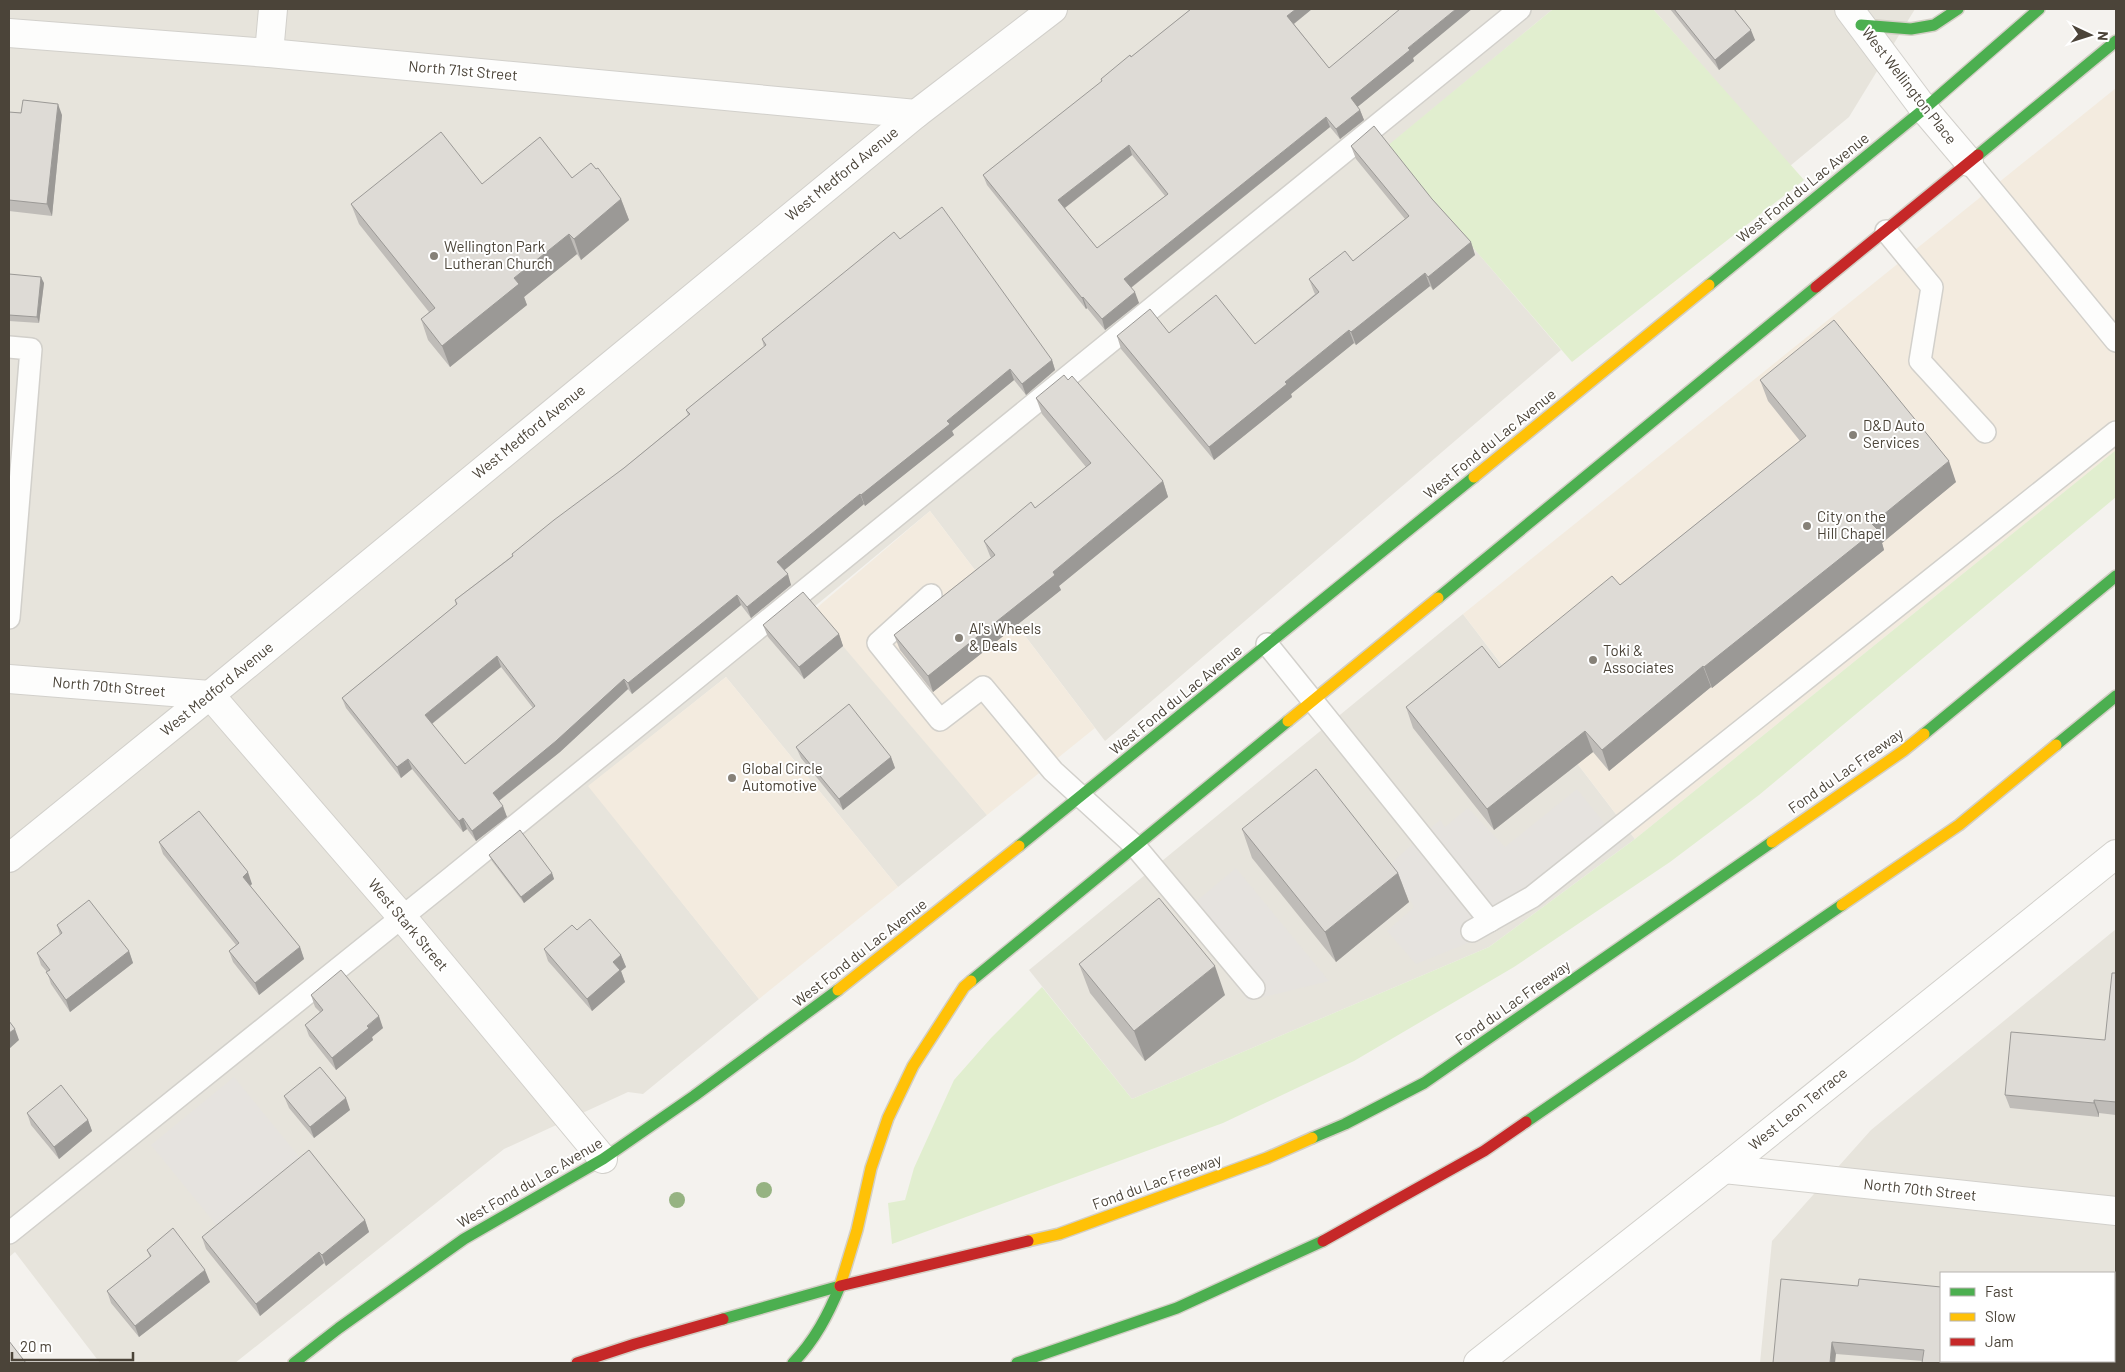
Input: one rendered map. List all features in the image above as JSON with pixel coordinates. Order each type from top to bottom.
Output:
[{"type":"main road","points":[[1855,17],[1911,29],[1934,25],[1958,9]]},
{"type":"main road","name":"West Fond du Lac Avenue","points":[[294,1363],[464,1239],[604,1159],[809,1013],[1081,797],[1924,109],[2039,9]]},
{"type":"main road","points":[[793,1363],[810,1347],[827,1321],[858,1230],[871,1168],[888,1118],[913,1066],[964,987],[2116,41]]},
{"type":"main road","name":"Fond du Lac Freeway","points":[[840,1286],[1059,1234],[1267,1158],[1345,1124],[1424,1083],[1903,750],[2116,576]]},
{"type":"main road","points":[[1017,1363],[1177,1308],[1253,1274],[1312,1247],[1484,1151],[1959,825],[2116,696]]},
{"type":"main road","points":[[578,1363],[635,1344],[840,1286]]},
{"type":"street","points":[[269,53],[273,9]]},
{"type":"street","name":"West Medford Avenue","points":[[9,858],[916,114],[1053,9]]},
{"type":"street","name":"West Wellington Place","points":[[1855,17],[1924,109],[1969,162]]},
{"type":"street","name":"North 71st Street","points":[[9,33],[269,53],[916,114]]},
{"type":"street","name":"North 70th Street","points":[[9,679],[210,695]]},
{"type":"street","name":"West Stark Street","points":[[210,695],[402,917],[604,1159]]},
{"type":"street","name":"West Leon Terrace","points":[[1478,1363],[1724,1169],[2116,854]]},
{"type":"street","name":"North 70th Street","points":[[1724,1169],[2116,1211]]},
{"type":"lane","points":[[9,1233],[402,917],[1520,9]]},
{"type":"lane","points":[[1969,162],[2116,341]]},
{"type":"lane","points":[[1886,231],[1932,286],[1920,361],[1985,432]]},
{"type":"lane","points":[[9,347],[31,349],[9,618]]},
{"type":"lane","points":[[1267,644],[1313,701],[1481,926],[1532,898],[2116,432]]},
{"type":"lane","points":[[931,595],[878,643],[940,720],[983,687],[1054,771],[1135,846],[1254,988]]},
{"type":"shaded area","points":[[9,9],[1553,9],[1387,147],[1561,350],[1105,741],[930,511],[814,607],[987,815],[898,887],[726,677],[589,786],[759,999],[643,1094],[628,1092],[504,1149],[235,1363],[100,1363],[15,1252],[9,1257]]},
{"type":"shaded area","points":[[1653,9],[1915,9],[1849,117],[1790,166]]},
{"type":"shaded area","points":[[2116,88],[2116,450],[1635,839],[1463,614]]},
{"type":"shaded area","points":[[930,511],[1095,728],[987,815],[813,611]]},
{"type":"shaded area","points":[[1463,614],[1635,839],[1489,947],[1132,1099],[1029,970]]},
{"type":"shaded area","points":[[726,677],[898,887],[759,999],[588,786]]},
{"type":"shaded area","points":[[1577,789],[1621,844],[1495,932],[1416,964],[1387,931],[1414,907],[1388,866],[1440,820],[1445,827],[1468,808],[1505,847]]},
{"type":"shaded area","points":[[1236,868],[1329,981],[1248,1001],[1180,915]]},
{"type":"shaded area","points":[[2116,929],[2116,1363],[1760,1363],[1772,1241],[1871,1130]]},
{"type":"shaded area","points":[[234,1077],[301,1159],[218,1227],[151,1145]]},
{"type":"green space","points":[[1553,9],[1653,9],[1804,180],[1572,362],[1386,147]]},
{"type":"green space","points":[[2116,450],[2116,497],[1759,795],[1670,862],[1514,967],[1354,1061],[1223,1123],[892,1244],[888,1203],[905,1200],[914,1168],[954,1080],[991,1038],[1042,987],[1132,1099],[1489,947],[1635,839]]},
{"type":"building","points":[[1191,9],[1296,9],[1287,16],[1329,68],[1400,9],[1456,9],[1408,48],[1410,50],[1351,98],[1360,110],[1336,129],[1326,117],[1124,279],[1135,292],[1102,319],[1082,298],[983,175],[1102,81],[1101,79],[1130,55],[1131,57]],"holes":[[[1129,145],[1168,194],[1097,248],[1058,200]]]},
{"type":"building","points":[[1674,9],[1734,9],[1751,30],[1715,60]]},
{"type":"building","points":[[23,100],[58,104],[47,204],[9,200],[9,112],[21,113]]},
{"type":"building","points":[[1374,126],[1432,199],[1471,242],[1428,277],[1425,273],[1351,332],[1349,330],[1285,382],[1287,384],[1209,447],[1117,336],[1150,309],[1169,333],[1216,295],[1255,344],[1319,292],[1309,279],[1345,251],[1353,261],[1409,216],[1351,146]]},
{"type":"building","name":"Wellington Park Lutheran Church","points":[[441,132],[482,184],[540,137],[572,178],[591,163],[596,169],[598,168],[621,199],[574,239],[569,234],[514,278],[519,284],[442,346],[421,319],[435,308],[351,204]]},
{"type":"building","points":[[942,207],[1052,360],[1022,384],[1010,369],[947,421],[950,424],[777,562],[788,574],[747,607],[737,595],[628,683],[624,679],[556,741],[493,793],[503,806],[472,831],[463,818],[459,821],[408,759],[397,767],[342,698],[457,604],[455,600],[690,414],[686,410],[766,345],[762,339],[894,232],[900,239]],"holes":[[[497,656],[535,706],[465,764],[425,715]]]},
{"type":"building","points":[[9,274],[41,277],[37,317],[9,315]]},
{"type":"building","points":[[1834,320],[1949,461],[1872,524],[1877,529],[1703,666],[1602,750],[1585,731],[1487,809],[1406,707],[1482,646],[1499,668],[1612,576],[1620,585],[1806,436],[1760,380]]},
{"type":"building","points":[[1064,375],[1068,380],[1072,376],[1163,481],[1053,572],[1055,575],[928,676],[894,635],[995,555],[984,541],[1031,502],[1035,508],[1091,463],[1036,398]]},
{"type":"building","points":[[803,592],[839,634],[799,667],[763,625]]},
{"type":"building","points":[[849,704],[891,757],[839,799],[796,747]]},
{"type":"building","points":[[1316,769],[1398,873],[1325,932],[1242,829]]},
{"type":"building","points":[[199,811],[248,872],[243,877],[300,947],[255,983],[229,951],[239,943],[159,842]]},
{"type":"building","points":[[520,830],[552,873],[521,897],[489,855]]},
{"type":"building","points":[[1159,898],[1215,966],[1134,1031],[1079,964]]},
{"type":"building","points":[[89,900],[129,951],[66,1000],[46,972],[50,970],[37,953],[62,933],[57,925]]},
{"type":"building","points":[[590,919],[621,955],[613,962],[620,970],[587,999],[544,949],[572,925],[577,930]]},
{"type":"building","points":[[341,970],[379,1016],[367,1026],[369,1028],[332,1058],[305,1025],[323,1010],[311,995]]},
{"type":"building","points":[[2112,973],[2116,973],[2116,1102],[2094,1100],[2094,1103],[2005,1095],[2011,1032],[2105,1040]]},
{"type":"building","points":[[9,1021],[15,1029],[9,1033]]},
{"type":"building","points":[[320,1067],[346,1098],[310,1127],[284,1096]]},
{"type":"building","points":[[61,1085],[88,1120],[54,1147],[27,1113]]},
{"type":"building","points":[[309,1150],[365,1220],[322,1255],[319,1252],[256,1304],[202,1237]]},
{"type":"building","points":[[173,1228],[205,1270],[135,1326],[107,1291],[151,1256],[147,1250]]},
{"type":"building","points":[[1781,1279],[1858,1286],[1859,1279],[1940,1287],[1940,1362],[2115,1362],[2116,1306],[2116,1363],[1922,1363],[1924,1350],[1832,1342],[1830,1363],[1773,1363]]},
{"type":"building","points":[[9,1341],[26,1363],[9,1363]]},
{"type":"traffic: fast","points":[[1861,25],[1911,29],[1934,25],[1958,9]]},
{"type":"traffic: fast","points":[[1709,285],[1924,109],[2039,9]]},
{"type":"traffic: fast","points":[[1978,155],[2116,41]]},
{"type":"traffic: fast","points":[[1438,598],[1816,287]]},
{"type":"traffic: fast","points":[[1019,846],[1474,477]]},
{"type":"traffic: fast","points":[[1924,734],[2116,576]]},
{"type":"traffic: fast","points":[[2056,745],[2116,696]]},
{"type":"traffic: fast","points":[[971,981],[1288,721]]},
{"type":"traffic: fast","points":[[1312,1138],[1345,1124],[1424,1083],[1772,842]]},
{"type":"traffic: fast","points":[[1526,1122],[1842,905]]},
{"type":"traffic: fast","points":[[294,1363],[339,1328],[464,1239],[603,1159],[694,1096],[838,990]]},
{"type":"traffic: fast","points":[[1017,1363],[1177,1308],[1323,1241]]},
{"type":"traffic: fast","points":[[723,1319],[840,1286]]},
{"type":"traffic: fast","points":[[793,1363],[820,1327],[840,1286]]},
{"type":"traffic: slow","points":[[1474,477],[1709,285]]},
{"type":"traffic: slow","points":[[1288,721],[1438,598]]},
{"type":"traffic: slow","points":[[1772,842],[1903,751],[1924,734]]},
{"type":"traffic: slow","points":[[1842,905],[1959,825],[2056,745]]},
{"type":"traffic: slow","points":[[838,990],[1019,846]]},
{"type":"traffic: slow","points":[[840,1286],[857,1230],[871,1168],[888,1118],[913,1066],[964,987],[971,981]]},
{"type":"traffic: slow","points":[[1028,1241],[1059,1234],[1267,1158],[1312,1138]]},
{"type":"traffic: jam","points":[[1816,287],[1978,155]]},
{"type":"traffic: jam","points":[[1323,1241],[1484,1151],[1526,1122]]},
{"type":"traffic: jam","points":[[840,1286],[1028,1241]]},
{"type":"traffic: jam","points":[[577,1363],[723,1319]]},
{"type":"place","name":"Wellington Park Lutheran Church","points":[[434,256]]},
{"type":"place","name":"D&D Auto Services","points":[[1853,435]]},
{"type":"place","name":"City on the Hill Chapel","points":[[1807,526]]},
{"type":"place","name":"Al's Wheels & Deals","points":[[959,638]]},
{"type":"place","name":"Toki & Associates","points":[[1593,660]]},
{"type":"place","name":"Global Circle Automotive","points":[[732,778]]}]
